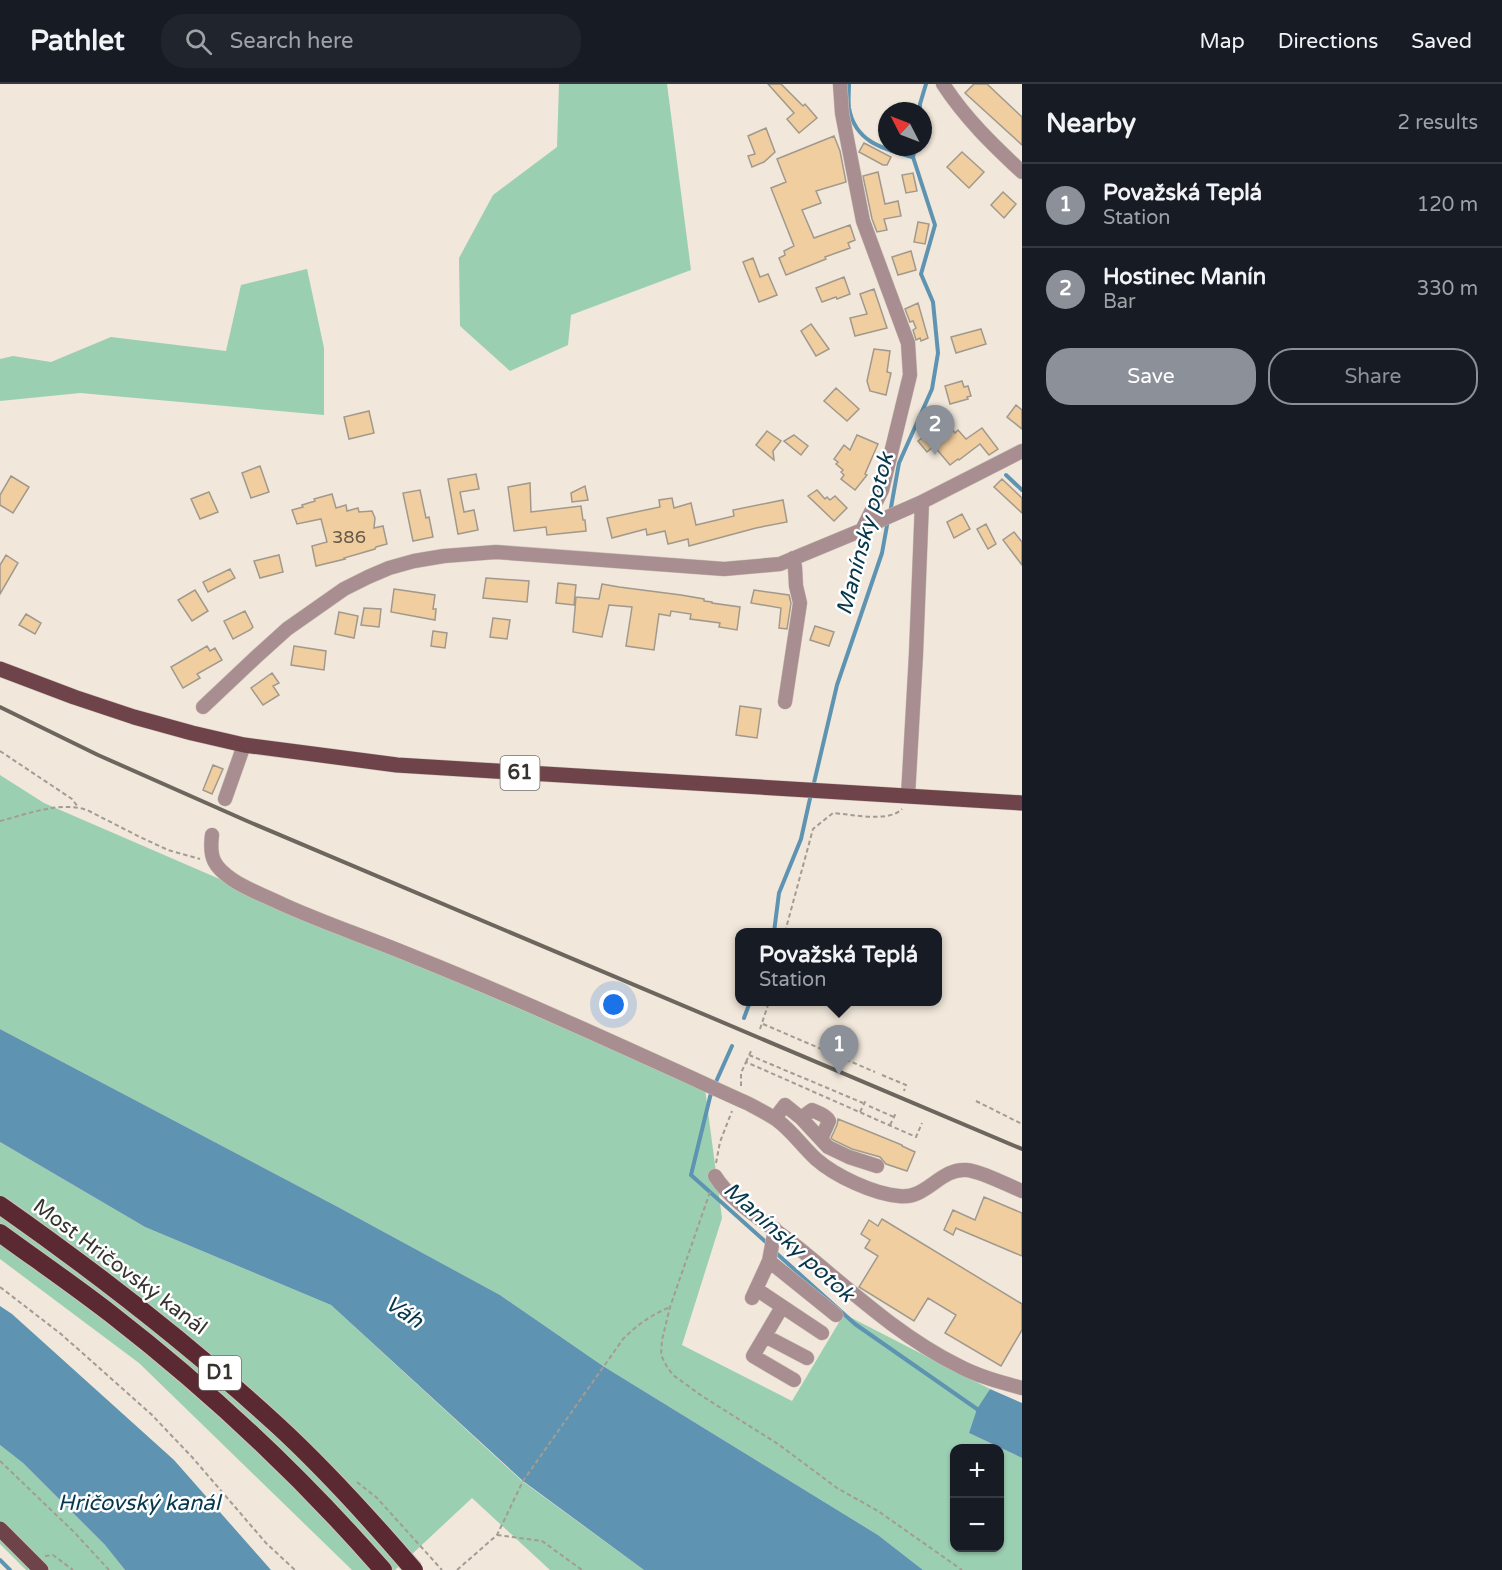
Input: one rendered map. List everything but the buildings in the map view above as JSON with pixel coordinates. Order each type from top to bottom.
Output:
[{"type":"highway","name":"Most Hričovský kanál","points":[[0,1205],[51,1240],[198,1354],[279,1426],[343,1490],[414,1570]]},
{"type":"highway","name":"Most Hričovský kanál","points":[[0,1233],[111,1314],[263,1444],[325,1506],[383,1570]]},
{"type":"main road","name":"61","points":[[0,669],[134,717],[244,746],[397,765],[1022,803]]},
{"type":"main road","points":[[0,1529],[36,1565]]},
{"type":"street","points":[[840,84],[842,113],[863,221],[908,343],[910,375],[882,490],[862,530]]},
{"type":"street","points":[[943,84],[956,104],[991,143],[1022,172]]},
{"type":"street","points":[[203,707],[279,636],[322,603],[344,589],[389,568],[444,556],[496,552],[724,569],[780,564],[922,502],[1022,451]]},
{"type":"street","points":[[908,796],[922,502]]},
{"type":"street","points":[[785,702],[800,603],[793,558]]},
{"type":"street","points":[[225,799],[244,746]]},
{"type":"street","points":[[212,835],[210,847],[215,865],[244,887],[305,914],[417,958],[733,1096],[774,1118],[790,1131],[817,1160],[864,1186],[902,1197],[916,1195],[953,1172],[967,1170],[1022,1191]]},
{"type":"street","points":[[774,1118],[784,1105],[834,1150],[877,1166]]},
{"type":"street","points":[[801,1118],[812,1110],[828,1119],[821,1139]]},
{"type":"street","points":[[715,1176],[731,1196],[775,1229],[888,1322],[957,1366],[1022,1388]]},
{"type":"street","points":[[775,1229],[769,1261],[754,1294],[782,1307],[822,1333]]},
{"type":"street","points":[[769,1261],[836,1315]]},
{"type":"street","points":[[782,1307],[753,1356],[794,1380]]},
{"type":"street","points":[[765,1336],[807,1359]]},
{"type":"path","points":[[0,751],[72,799],[78,807]]},
{"type":"path","points":[[0,821],[61,806],[78,807],[168,850],[215,865]]},
{"type":"path","points":[[786,928],[813,829],[833,813],[885,817]]},
{"type":"path","points":[[760,1029],[768,1006]]},
{"type":"path","points":[[762,1024],[875,1072]]},
{"type":"path","points":[[751,1051],[741,1073],[741,1090],[733,1096],[717,1153],[715,1176],[670,1307],[661,1355],[673,1375],[702,1396],[778,1444],[837,1488],[878,1511],[962,1570]]},
{"type":"path","points":[[749,1055],[862,1103]]},
{"type":"path","points":[[746,1062],[916,1137],[922,1123]]},
{"type":"path","points":[[882,1075],[906,1085],[904,1090]]},
{"type":"path","points":[[860,1112],[866,1100]]},
{"type":"path","points":[[976,1101],[1022,1124]]},
{"type":"path","points":[[869,1106],[894,1117]]},
{"type":"path","points":[[891,1125],[896,1113]]},
{"type":"path","points":[[0,1287],[61,1334],[151,1414],[192,1457],[266,1543],[294,1570]]},
{"type":"path","points":[[458,1570],[497,1535],[522,1481],[623,1339],[635,1327],[654,1314],[670,1307]]},
{"type":"path","points":[[0,1461],[15,1473],[110,1570]]},
{"type":"path","points":[[497,1535],[542,1541],[582,1570]]},
{"type":"path","points":[[36,1565],[53,1555],[73,1570]]},
{"type":"green space","points":[[559,84],[667,84],[691,270],[571,315],[568,345],[510,371],[460,326],[459,258],[493,195],[557,147]]},
{"type":"green space","points":[[307,269],[324,348],[324,415],[80,393],[0,401],[0,359],[13,356],[51,362],[111,337],[226,351],[241,285]]},
{"type":"green space","points":[[0,775],[44,803],[705,1089],[722,1218],[682,1345],[792,1401],[844,1314],[990,1389],[969,1433],[992,1444],[950,1444],[950,1552],[1004,1552],[1004,1450],[1022,1458],[1022,1570],[923,1570],[878,1535],[603,1366],[500,1295],[0,1029]]},
{"type":"green space","points":[[0,1142],[145,1227],[331,1305],[522,1481],[644,1570],[550,1570],[472,1498],[395,1570],[352,1570],[139,1363],[0,1259]]},
{"type":"green space","points":[[0,1445],[23,1463],[105,1545],[125,1570],[26,1570],[0,1544]]},
{"type":"water","name":"Váh","points":[[0,1029],[500,1295],[603,1366],[878,1535],[923,1570],[644,1570],[523,1481],[331,1305],[145,1227],[0,1142]]},
{"type":"water","name":"Hričovský kanál","points":[[0,1306],[12,1314],[174,1460],[271,1570],[125,1570],[105,1545],[23,1463],[0,1445]]},
{"type":"water","points":[[990,1389],[1022,1403],[1022,1458],[1004,1450],[1004,1444],[992,1444],[969,1433],[977,1409]]},
{"type":"waterway","points":[[849,84],[849,108],[857,129],[881,147],[912,157]]},
{"type":"waterway","name":"Manínsky potok","points":[[921,102],[926,84]]},
{"type":"waterway","name":"Manínsky potok","points":[[890,513],[899,463],[932,389],[938,353],[933,302],[921,274],[935,225],[913,156]]},
{"type":"waterway","points":[[1006,475],[1022,490]]},
{"type":"waterway","name":"Manínsky potok","points":[[813,787],[837,685],[882,553],[888,520]]},
{"type":"waterway","name":"Manínsky potok","points":[[775,928],[779,893],[801,839],[811,794]]},
{"type":"waterway","name":"Manínsky potok","points":[[744,1018],[748,1006]]},
{"type":"waterway","name":"Manínsky potok","points":[[715,1084],[732,1046]]},
{"type":"waterway","name":"Manínsky potok","points":[[712,1091],[691,1175],[768,1244]]},
{"type":"waterway","name":"Manínsky potok","points":[[775,1252],[855,1324],[977,1409]]},
{"type":"waterway","points":[[0,1560],[10,1570]]},
{"type":"railway","points":[[0,707],[98,755],[247,821],[1022,1149]]},
{"type":"place","name":"Hostinec Manín","points":[[935,455]]},
{"type":"place","name":"Považská Teplá","points":[[839,1075]]}]
